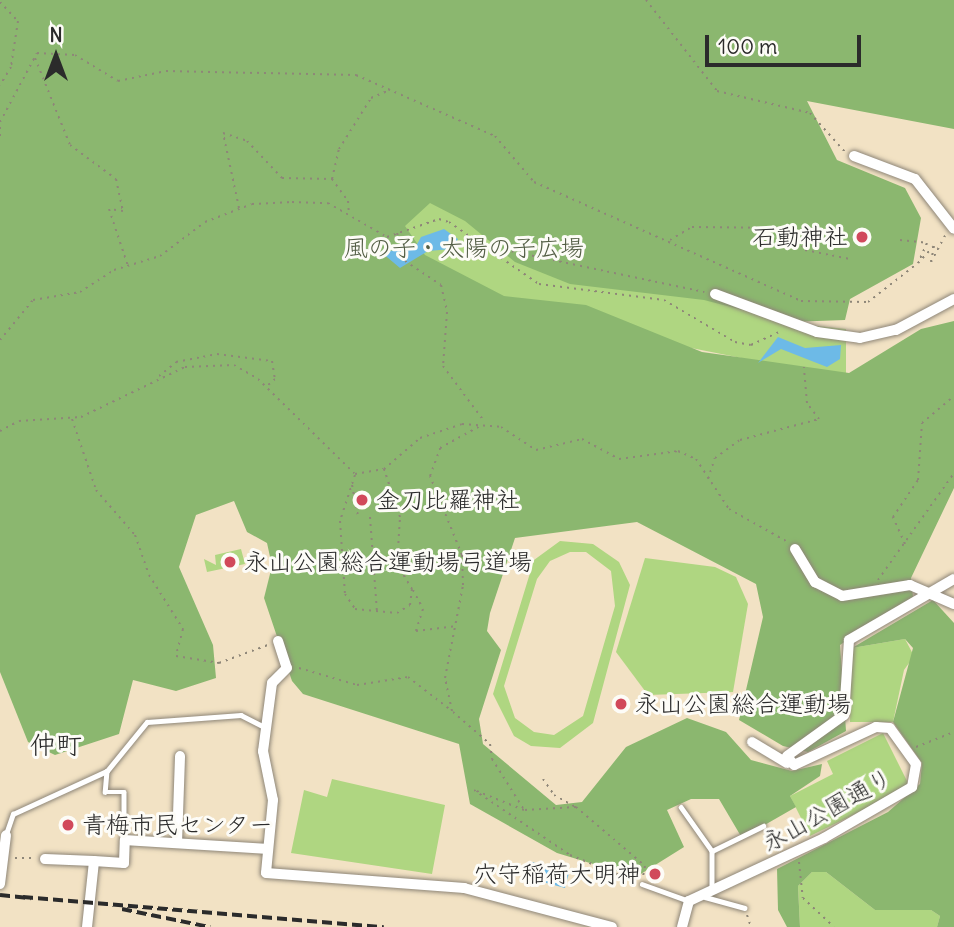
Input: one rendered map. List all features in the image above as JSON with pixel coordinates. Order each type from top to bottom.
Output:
[{"type":"street","points":[[854,156],[915,179],[953,228]]},
{"type":"street","points":[[715,294],[799,326],[860,338],[896,330],[954,299]]},
{"type":"street","points":[[795,549],[827,591],[866,594],[901,585],[935,592],[954,604]]},
{"type":"street","points":[[787,763],[787,756],[844,715],[849,640],[954,579]]},
{"type":"street","points":[[278,641],[287,668],[272,683],[269,729],[263,751],[273,800],[266,873],[464,888],[612,927]]},
{"type":"street","name":"永山公園通り","points":[[689,901],[795,852],[907,792],[917,773],[909,751],[896,731],[876,727],[803,762],[787,763]]},
{"type":"street","points":[[751,742],[787,763]]},
{"type":"street","points":[[177,843],[180,756]]},
{"type":"street","points":[[0,884],[6,835]]},
{"type":"street","points":[[45,859],[124,863],[125,840],[268,849]]},
{"type":"street","points":[[87,927],[94,861]]},
{"type":"street","points":[[682,927],[689,901]]},
{"type":"lane","points":[[6,835],[13,814],[107,771],[156,719],[241,715],[269,729]]},
{"type":"lane","points":[[107,771],[105,792],[124,792],[125,840]]},
{"type":"lane","points":[[681,807],[712,851],[707,894],[745,908]]},
{"type":"lane","points":[[712,851],[763,826]]},
{"type":"lane","points":[[642,884],[689,901]]},
{"type":"path","points":[[646,0],[717,91],[810,113],[854,156]]},
{"type":"path","points":[[0,2],[18,21],[11,67],[0,85]]},
{"type":"path","points":[[34,57],[75,55],[118,80],[166,71],[356,75],[495,136],[534,182],[801,301],[868,302],[918,263],[934,246],[931,262],[953,228]]},
{"type":"path","points":[[0,122],[34,57]]},
{"type":"path","points":[[34,57],[71,145],[116,179],[123,211],[109,209],[128,266]]},
{"type":"path","points":[[349,216],[348,201],[332,179],[339,149],[371,98],[391,89]]},
{"type":"path","points":[[0,127],[0,141]]},
{"type":"path","points":[[239,209],[223,133],[247,141],[282,178],[332,179]]},
{"type":"path","points":[[0,340],[33,300],[80,292],[128,266],[160,256],[205,222],[239,209],[328,203],[374,235],[397,233],[439,219],[490,247],[539,284],[664,300],[735,342],[751,345],[799,326]]},
{"type":"path","points":[[669,240],[692,227],[790,228],[805,250],[850,259]]},
{"type":"path","points":[[397,233],[405,261],[441,285],[447,312],[443,366],[485,424],[536,450],[582,439],[619,459],[678,451],[696,459],[729,509],[776,532],[795,549]]},
{"type":"path","points":[[900,240],[927,243],[918,263]]},
{"type":"path","points":[[490,247],[715,294]]},
{"type":"path","points":[[158,377],[176,362],[217,354],[272,361],[275,379],[266,387]]},
{"type":"path","points":[[1,428],[72,418],[184,367],[234,365],[266,387],[355,474]]},
{"type":"path","points":[[708,479],[715,458],[740,440],[820,419],[807,403],[804,367]]},
{"type":"path","points":[[905,544],[893,517],[918,480],[922,423],[954,396]]},
{"type":"path","points":[[72,418],[96,490],[135,535],[149,575],[183,629],[176,656],[219,663],[278,641]]},
{"type":"path","points":[[355,474],[384,469],[432,432],[485,424]]},
{"type":"path","points":[[452,711],[445,678],[455,626],[462,555],[430,476],[440,448],[485,424]]},
{"type":"path","points":[[384,469],[397,493],[397,564],[424,609],[416,631],[455,626]]},
{"type":"path","points":[[866,594],[905,544],[954,473]]},
{"type":"path","points":[[355,474],[340,521],[345,594],[364,612],[377,612],[410,605],[412,589]]},
{"type":"path","points":[[352,484],[358,515]]},
{"type":"path","points":[[370,517],[377,612]]},
{"type":"path","points":[[287,668],[357,684],[408,677],[490,744],[492,759],[524,810]]},
{"type":"path","points":[[909,751],[954,732]]},
{"type":"path","points":[[543,779],[554,795],[576,807],[645,866],[642,884],[570,855],[474,790],[524,810],[576,807]]},
{"type":"path","points":[[795,852],[803,898],[834,927]]},
{"type":"path","points":[[4,858],[45,859]]},
{"type":"path","points":[[745,908],[751,927]]},
{"type":"green space","points":[[0,0],[954,0],[954,129],[807,101],[837,160],[905,188],[921,218],[913,264],[850,299],[845,320],[789,322],[704,300],[570,284],[515,262],[465,221],[430,203],[405,226],[425,255],[504,296],[586,305],[702,352],[849,373],[921,329],[954,321],[954,488],[911,578],[913,597],[840,645],[846,731],[808,752],[783,746],[739,720],[763,617],[756,584],[637,522],[515,538],[490,613],[487,631],[501,650],[479,719],[483,744],[556,805],[582,802],[626,747],[687,718],[726,732],[751,760],[792,771],[822,764],[820,776],[790,796],[796,807],[742,838],[719,799],[691,799],[667,810],[684,847],[636,877],[557,853],[470,804],[459,744],[303,694],[292,681],[264,598],[272,566],[267,543],[247,532],[234,501],[196,515],[179,567],[213,645],[216,678],[176,691],[133,680],[119,734],[55,755],[28,742],[0,672]]},
{"type":"green space","name":"風の子・太陽の子広場","points":[[422,189],[789,323],[846,329],[846,379],[496,309],[333,198]]},
{"type":"green space","points":[[560,541],[593,544],[619,562],[630,585],[593,723],[560,748],[531,746],[514,736],[493,694],[534,560]],"holes":[[[570,552],[586,552],[611,571],[615,606],[583,716],[554,735],[534,732],[515,718],[504,686],[537,579],[550,561]]]},
{"type":"green space","name":"永山公園総合運動場弓道場","points":[[241,549],[245,564],[207,572],[204,559],[216,565],[215,555]]},
{"type":"green space","points":[[645,558],[715,567],[736,577],[748,604],[733,692],[648,695],[616,652]]},
{"type":"green space","points":[[933,600],[954,623],[954,927],[937,927],[940,916],[931,910],[875,910],[826,872],[812,872],[798,886],[800,927],[787,927],[778,910],[777,869],[888,812],[920,784],[922,763],[893,722],[913,648],[905,639],[852,648]]},
{"type":"green space","points":[[905,639],[914,656],[904,670],[893,722],[850,722],[852,648]]},
{"type":"green space","points":[[883,733],[910,787],[810,836],[790,796],[833,774],[827,761]]},
{"type":"green space","points":[[332,779],[445,805],[432,874],[291,853],[304,790],[327,797]]},
{"type":"green space","points":[[812,872],[826,872],[875,910],[931,910],[940,916],[937,927],[800,927],[798,886]]},
{"type":"water","points":[[444,229],[458,239],[452,249],[428,251],[400,268],[381,252],[415,248],[421,237]]},
{"type":"water","points":[[778,337],[805,348],[841,345],[840,359],[827,367],[781,349],[758,363]]},
{"type":"water","points":[[532,862],[569,873],[565,888],[528,878]]},
{"type":"railway","points":[[0,895],[31,898]]},
{"type":"railway","points":[[23,897],[384,927]]},
{"type":"railway","points":[[122,909],[210,927]]},
{"type":"place","name":"石動神社","points":[[862,237]]},
{"type":"place","name":"金刀比羅神社","points":[[362,500]]},
{"type":"place","name":"永山公園総合運動場弓道場","points":[[230,562]]},
{"type":"place","name":"永山公園総合運動場","points":[[621,704]]},
{"type":"place","name":"青梅市民センター","points":[[68,825]]},
{"type":"place","name":"穴守稲荷大明神","points":[[655,874]]},
{"type":"district","name":"仲町","points":[[56,745]]}]
